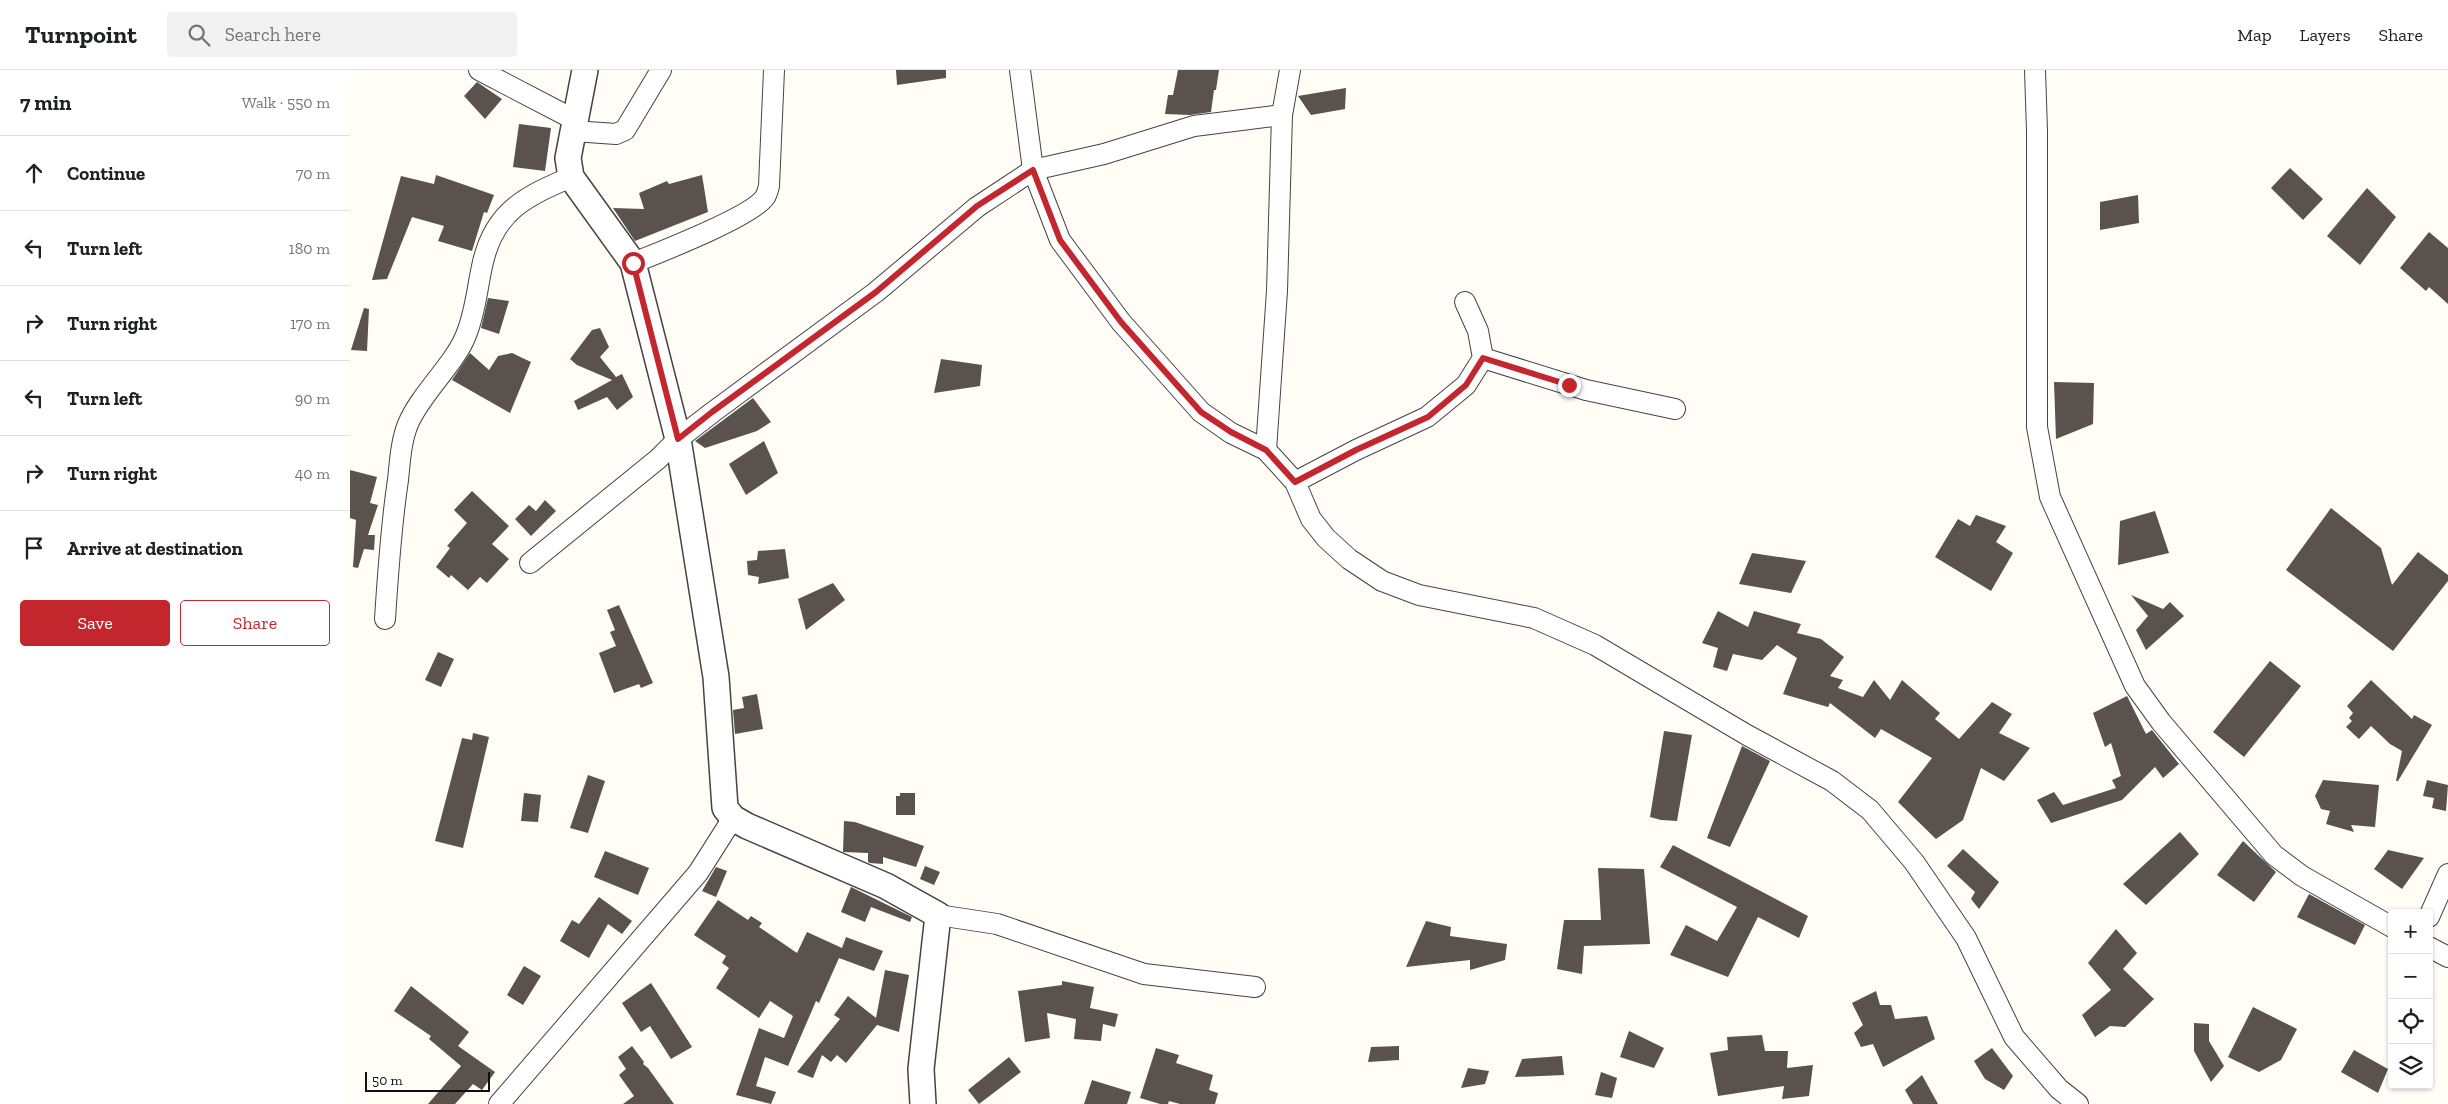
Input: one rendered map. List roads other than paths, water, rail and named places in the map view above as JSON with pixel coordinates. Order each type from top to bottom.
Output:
[{"type":"street","points":[[479,70],[574,126],[616,134],[625,130],[661,70]]},
{"type":"street","points":[[586,70],[568,158],[571,177],[633,263],[678,439],[716,677],[722,791],[725,808],[733,818],[886,886],[938,915],[997,924],[1144,974],[1255,987]]},
{"type":"street","points":[[633,263],[715,228],[755,207],[765,198],[769,186],[774,70]]},
{"type":"street","points":[[1020,70],[1033,170],[1060,240],[1121,322],[1201,412],[1231,432],[1266,450],[1295,482],[1311,519],[1326,538],[1349,559],[1382,581],[1419,595],[1534,618],[1596,645],[1747,735],[1832,781],[1870,810],[1914,862],[1966,938],[2014,1037],[2059,1090],[2078,1104]]},
{"type":"street","points":[[1266,450],[1275,335],[1282,115],[1290,70]]},
{"type":"street","points":[[2035,70],[2037,131],[2037,427],[2050,497],[2135,686],[2161,722],[2274,855],[2302,876],[2388,925]]},
{"type":"street","points":[[530,563],[658,460],[678,439],[712,412],[876,292],[977,206],[1033,170],[1104,154],[1194,126],[1282,115]]},
{"type":"street","points":[[385,619],[392,522],[402,445],[408,423],[427,392],[466,337],[476,303],[483,260],[494,232],[508,214],[529,196],[571,177]]},
{"type":"street","points":[[1295,482],[1356,450],[1428,417],[1466,385],[1483,358],[1478,331],[1465,302]]},
{"type":"street","points":[[1483,358],[1586,390],[1676,409]]},
{"type":"street","points":[[499,1104],[698,873],[733,818]]},
{"type":"street","points":[[2433,909],[2448,874]]},
{"type":"street","points":[[923,1104],[922,1068],[938,915]]},
{"type":"street","points":[[2433,949],[2448,957]]}]
